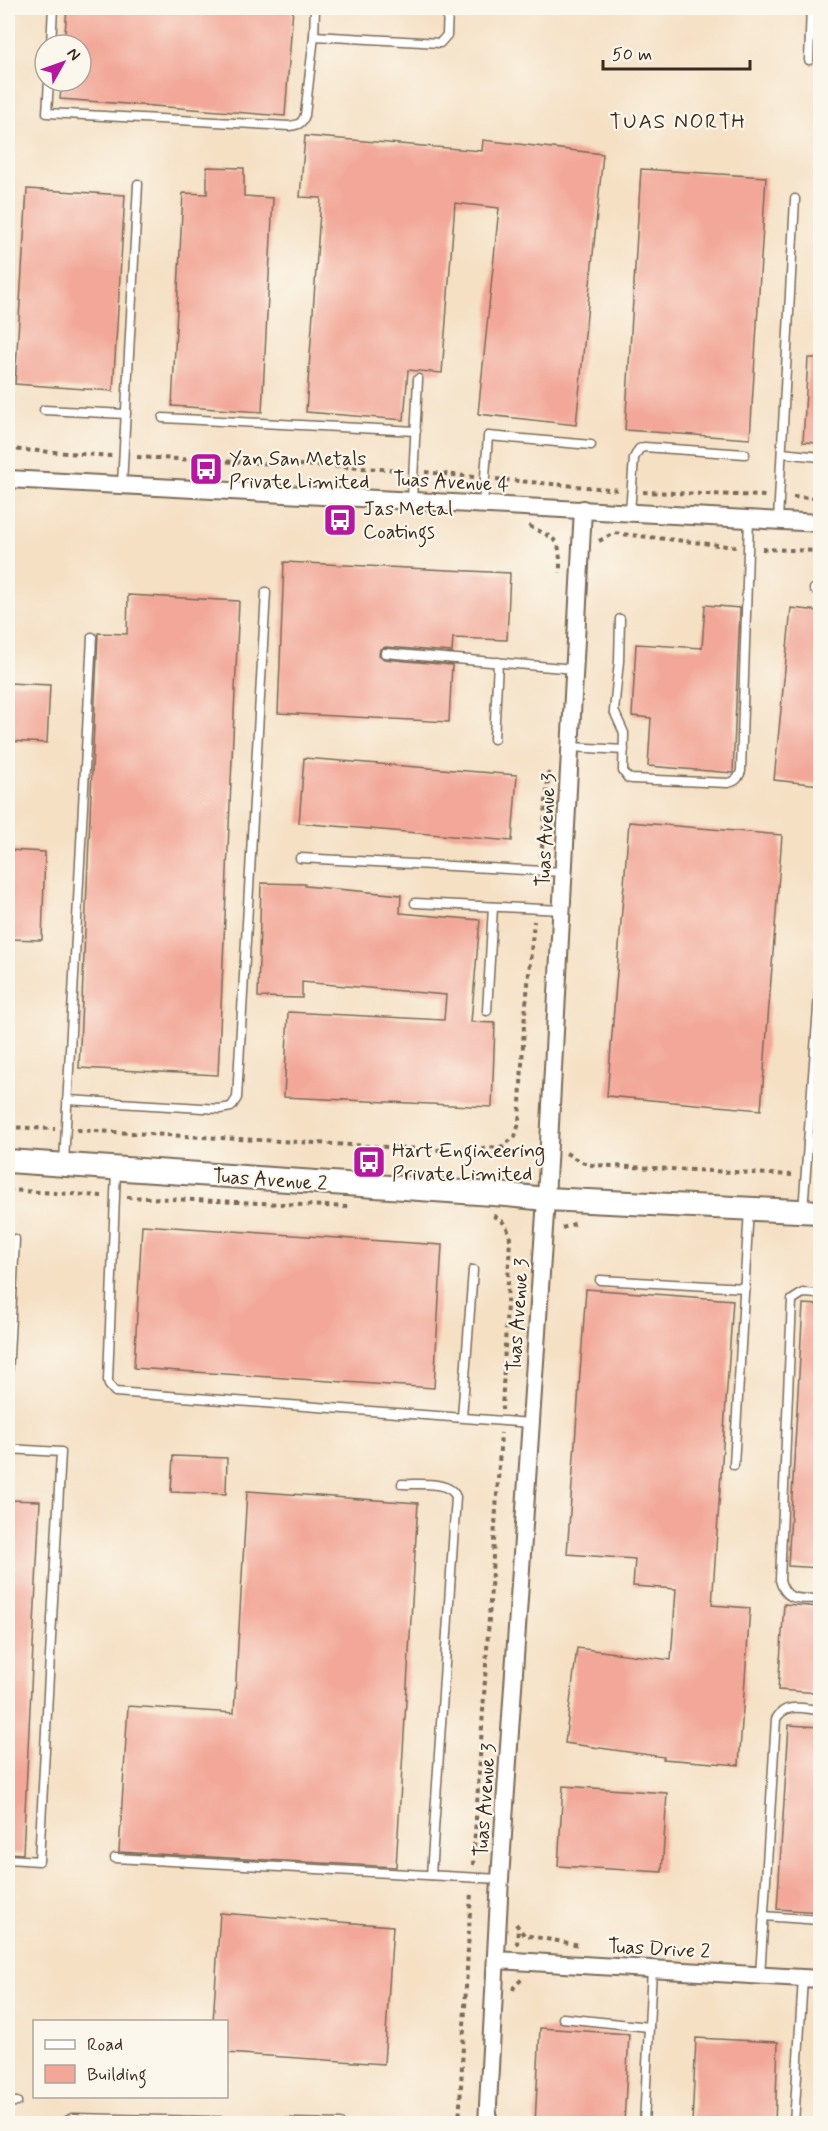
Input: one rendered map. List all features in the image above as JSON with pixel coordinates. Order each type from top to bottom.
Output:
[{"type":"street","name":"Tuas Avenue 4","points":[[8,479],[820,523]]},
{"type":"street","name":"Tuas Avenue 3","points":[[487,2124],[500,1879],[546,1199],[584,509]]},
{"type":"street","name":"Tuas Avenue 2","points":[[8,1161],[507,1194],[546,1199],[812,1212]]},
{"type":"street","name":"Tuas Drive 2","points":[[496,1960],[812,1978]]},
{"type":"lane","points":[[52,33],[53,8]]},
{"type":"lane","points":[[48,93],[47,113],[298,125],[303,121],[305,115],[315,8]]},
{"type":"lane","points":[[314,36],[440,43],[447,35],[448,8]]},
{"type":"lane","points":[[809,60],[811,8]]},
{"type":"lane","points":[[122,485],[138,184]]},
{"type":"lane","points":[[778,520],[795,199]]},
{"type":"lane","points":[[412,500],[418,379]]},
{"type":"lane","points":[[44,410],[126,414]]},
{"type":"lane","points":[[163,418],[416,431]]},
{"type":"lane","points":[[483,504],[488,436],[591,444]]},
{"type":"lane","points":[[630,512],[634,458],[639,449],[644,447],[745,454]]},
{"type":"lane","points":[[782,453],[820,457]]},
{"type":"lane","points":[[620,619],[614,711],[624,730],[623,771],[628,778],[728,783],[739,778],[749,518]]},
{"type":"lane","points":[[68,1100],[220,1109],[231,1107],[237,1098],[266,592]]},
{"type":"lane","points":[[64,1165],[92,637]]},
{"type":"lane","points":[[385,653],[575,669]]},
{"type":"lane","points":[[494,740],[498,662]]},
{"type":"lane","points":[[571,747],[624,750]]},
{"type":"lane","points":[[300,858],[564,872]]},
{"type":"lane","points":[[415,903],[562,910]]},
{"type":"lane","points":[[488,1011],[493,907]]},
{"type":"lane","points":[[812,1212],[806,1176],[820,981]]},
{"type":"lane","points":[[808,1142],[820,1143]]},
{"type":"lane","points":[[116,1169],[108,1380],[115,1392],[531,1422]]},
{"type":"lane","points":[[734,1466],[749,1209]]},
{"type":"lane","points":[[8,1375],[15,1239]]},
{"type":"lane","points":[[462,1418],[473,1270]]},
{"type":"lane","points":[[600,1280],[745,1288]]},
{"type":"lane","points":[[820,1294],[803,1293],[792,1300],[780,1580],[782,1589],[791,1598],[820,1599]]},
{"type":"lane","points":[[8,1449],[61,1452],[39,1861],[8,1859]]},
{"type":"lane","points":[[402,1484],[446,1487],[456,1497],[431,1875]]},
{"type":"lane","points":[[760,1976],[776,1719],[779,1713],[789,1707],[820,1710]]},
{"type":"lane","points":[[115,1858],[500,1879]]},
{"type":"lane","points":[[764,1916],[820,1920]]},
{"type":"lane","points":[[644,2124],[652,1969]]},
{"type":"lane","points":[[794,2124],[812,1978]]},
{"type":"lane","points":[[563,2018],[649,2027]]},
{"type":"lane","points":[[62,2124],[72,2118],[340,2124]]},
{"type":"path","points":[[527,525],[554,538],[560,547],[560,580]]},
{"type":"path","points":[[595,549],[599,541],[614,533],[748,548],[820,551]]},
{"type":"path","points":[[539,871],[550,758]]},
{"type":"path","points":[[8,1127],[441,1150],[501,1147],[515,1137],[519,1123],[524,1025],[536,907]]},
{"type":"path","points":[[501,1147],[509,1155]]},
{"type":"path","points":[[563,1149],[570,1156],[592,1165],[806,1176]]},
{"type":"path","points":[[8,1190],[355,1207]]},
{"type":"path","points":[[459,2124],[472,1878],[502,1420],[510,1238],[504,1223],[497,1217],[488,1215]]},
{"type":"path","points":[[504,1223],[508,1217]]},
{"type":"building","points":[[67,8],[293,8],[285,116],[60,99],[61,93],[93,93],[93,33],[65,33]]},
{"type":"building","points":[[305,136],[482,151],[483,140],[603,154],[576,425],[478,414],[499,208],[455,203],[442,373],[408,370],[404,420],[306,412],[321,198],[300,197]]},
{"type":"building","points":[[207,167],[244,168],[244,196],[273,198],[262,412],[172,406],[183,193],[207,194]]},
{"type":"building","points":[[641,169],[766,177],[750,439],[625,430]]},
{"type":"building","points":[[27,189],[125,195],[113,391],[15,384]]},
{"type":"building","points":[[808,358],[820,358],[820,443],[803,442]]},
{"type":"building","points":[[284,562],[510,573],[507,640],[453,638],[452,652],[386,647],[380,649],[379,655],[384,659],[452,665],[449,722],[278,713]]},
{"type":"building","points":[[128,595],[239,601],[218,1075],[79,1068],[98,633],[127,634]]},
{"type":"building","points":[[705,605],[740,608],[733,773],[648,766],[651,718],[632,716],[636,644],[702,648]]},
{"type":"building","points":[[791,608],[820,611],[820,785],[774,780]]},
{"type":"building","points":[[8,683],[50,685],[47,743],[8,741]]},
{"type":"building","points":[[304,758],[517,775],[512,841],[299,823]]},
{"type":"building","points":[[629,822],[782,835],[761,1110],[607,1096]]},
{"type":"building","points":[[8,850],[45,852],[42,940],[8,939]]},
{"type":"building","points":[[261,883],[305,884],[305,886],[401,895],[400,913],[480,920],[471,1022],[495,1023],[492,1107],[284,1097],[288,1012],[444,1020],[446,995],[302,982],[302,998],[258,997]]},
{"type":"building","points":[[142,1225],[442,1245],[434,1388],[134,1368]]},
{"type":"building","points":[[586,1289],[733,1300],[712,1605],[750,1608],[739,1765],[663,1759],[664,1757],[565,1743],[577,1648],[671,1660],[676,1589],[633,1586],[635,1559],[567,1554]]},
{"type":"building","points":[[803,1304],[820,1305],[820,1568],[788,1566]]},
{"type":"building","points":[[173,1456],[227,1458],[226,1494],[171,1492]]},
{"type":"building","points":[[247,1491],[418,1503],[396,1867],[119,1852],[128,1706],[234,1713]]},
{"type":"building","points":[[8,1500],[40,1501],[23,1854],[8,1853]]},
{"type":"building","points":[[784,1604],[820,1607],[820,1693],[778,1690]]},
{"type":"building","points":[[789,1725],[820,1727],[820,1912],[777,1909]]},
{"type":"building","points":[[563,1786],[667,1793],[662,1872],[558,1866]]},
{"type":"building","points":[[220,1913],[393,1926],[384,2064],[228,2053],[228,2020],[213,2020]]},
{"type":"building","points":[[540,2028],[629,2034],[624,2124],[535,2124]]},
{"type":"building","points":[[696,2038],[778,2042],[775,2124],[692,2124]]},
{"type":"place","name":"Yan San Metals Private Limited","points":[[206,469]]},
{"type":"place","name":"Jas Metal Coatings","points":[[340,520]]},
{"type":"place","name":"Hart Engineering Private Limited","points":[[369,1162]]},
{"type":"district","name":"TUAS NORTH","points":[[678,121]]}]
